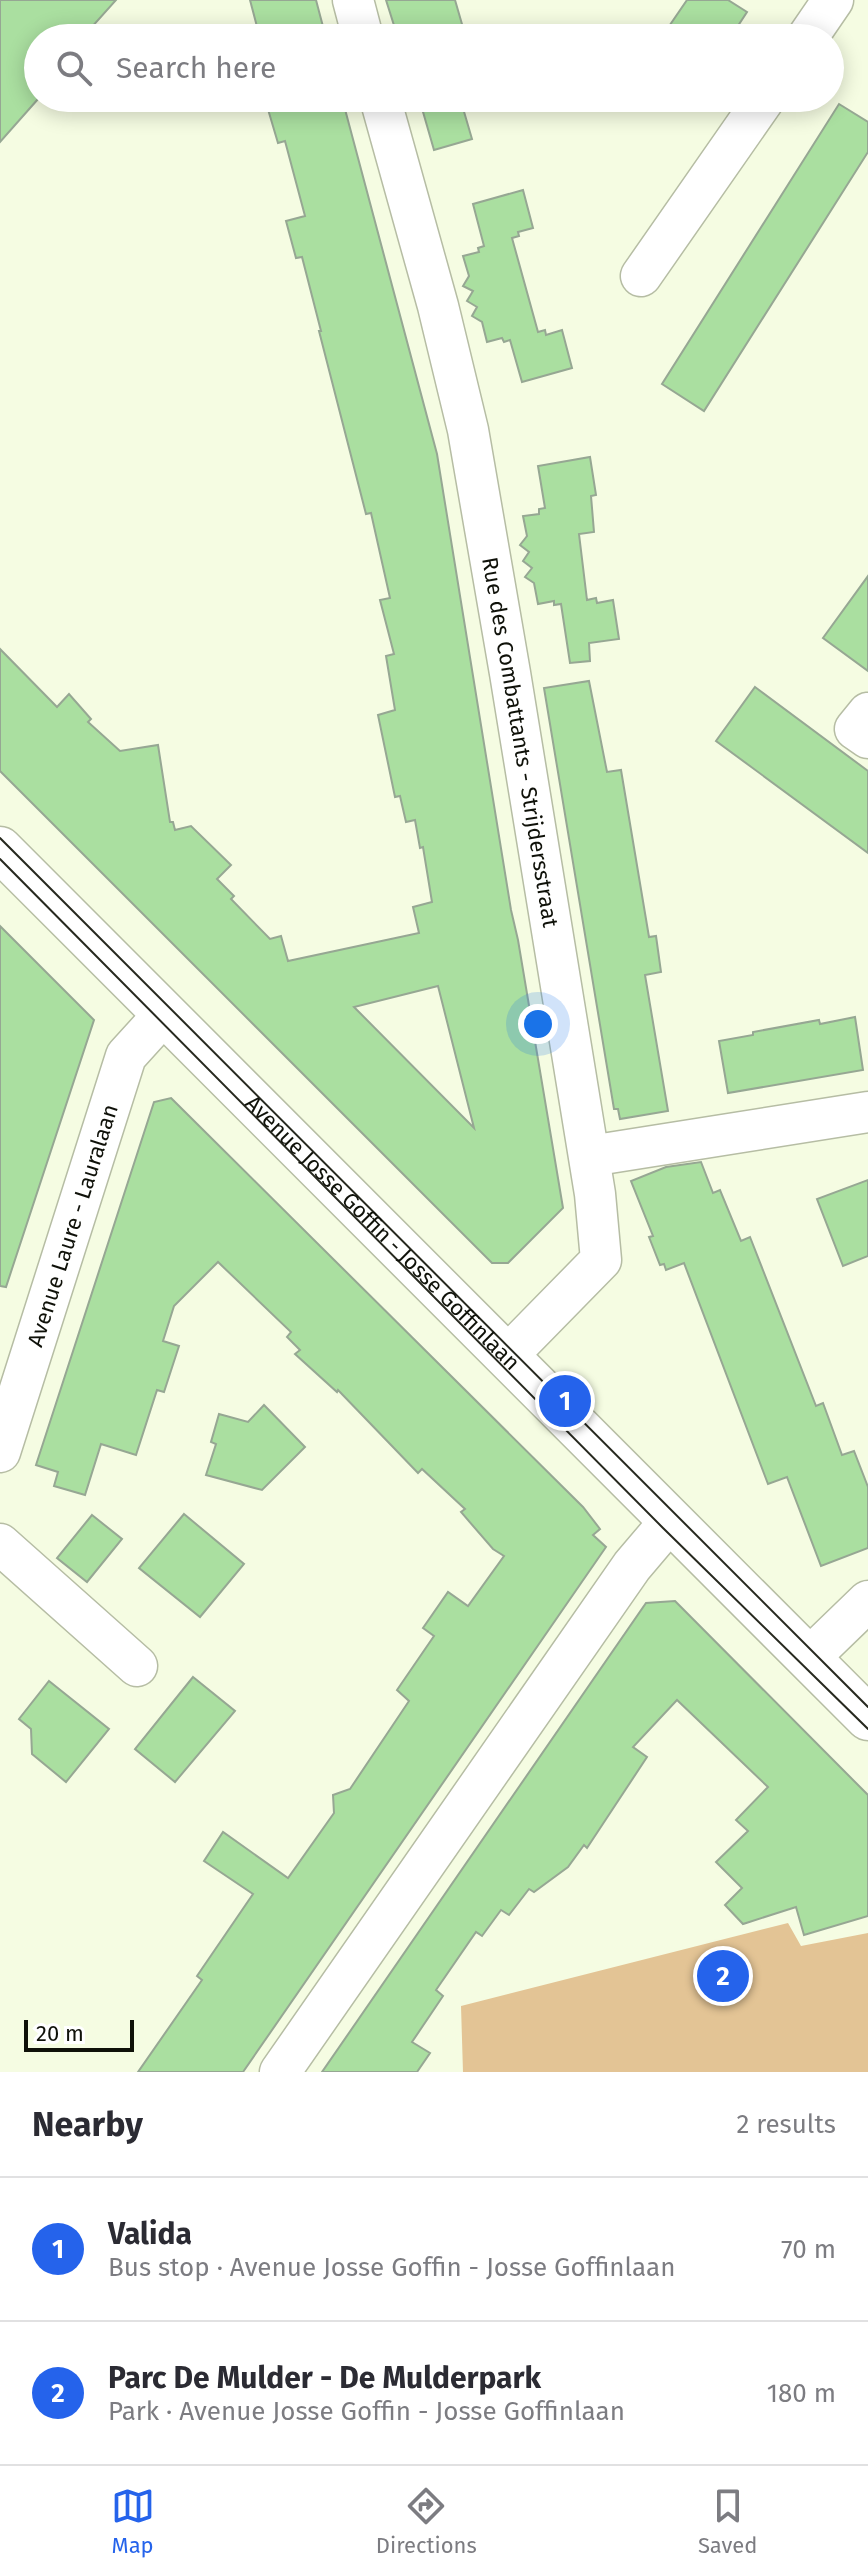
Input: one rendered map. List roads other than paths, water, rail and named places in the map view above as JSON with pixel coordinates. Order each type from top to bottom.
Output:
[{"type":"main road","name":"Avenue Josse Goffin - Josse Goffinlaan","points":[[0,849],[868,1718]]},
{"type":"street","points":[[353,0],[359,24]]},
{"type":"street","points":[[817,24],[833,0]]},
{"type":"street","points":[[860,0],[868,5]]},
{"type":"street","name":"Rue des Combattants - Strijdersstraat","points":[[384,112],[438,306],[470,443],[590,1156],[601,1260],[506,1357]]},
{"type":"street","points":[[641,276],[755,112]]},
{"type":"street","points":[[868,713],[855,729],[868,738]]},
{"type":"street","name":"Avenue Laure - Lauralaan","points":[[0,1452],[126,1056],[165,1013]]},
{"type":"street","points":[[590,1156],[868,1112]]},
{"type":"street","points":[[280,2072],[632,1566],[671,1520]]},
{"type":"street","points":[[0,1544],[137,1666]]},
{"type":"street","points":[[809,1658],[868,1601]]},
{"type":"tram line","points":[[0,838],[868,1707]]},
{"type":"tram line","points":[[0,859],[663,1528],[868,1729]]},
{"type":"place","name":"Valida","points":[[565,1401]]},
{"type":"place","name":"Parc De Mulder - De Mulderpark","points":[[723,1976]]}]
